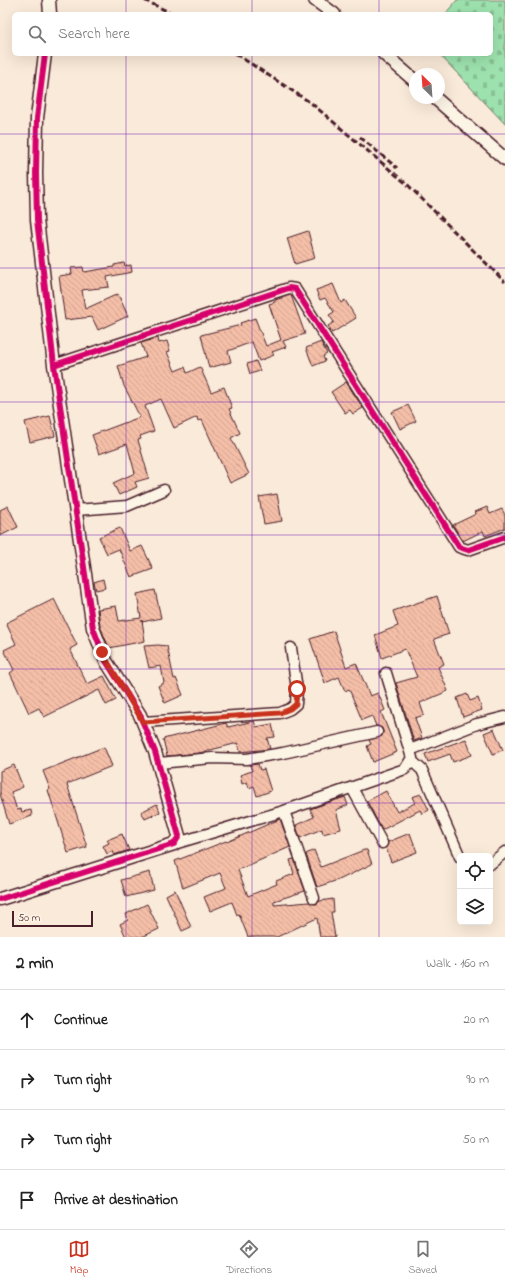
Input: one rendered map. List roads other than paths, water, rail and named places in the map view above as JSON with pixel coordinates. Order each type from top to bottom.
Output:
[{"type":"street","points":[[49,0],[50,12]]},
{"type":"street","points":[[315,0],[331,12]]},
{"type":"street","points":[[45,56],[38,118],[36,173],[37,220],[54,365],[92,628],[106,661],[143,722],[159,763],[179,836],[174,844]]},
{"type":"street","points":[[386,56],[409,76]]},
{"type":"street","points":[[442,104],[505,159]]},
{"type":"street","points":[[54,365],[289,288],[295,289],[459,547],[468,550],[505,537]]},
{"type":"street","points":[[76,510],[127,506],[164,490]]},
{"type":"street","points":[[143,722],[280,713],[290,709],[296,704],[297,689],[291,648]]},
{"type":"street","points":[[386,673],[412,760],[422,770],[458,853]]},
{"type":"street","points":[[410,750],[477,724],[505,717]]},
{"type":"street","points":[[159,763],[212,758],[247,759],[283,753],[377,732]]},
{"type":"street","points":[[0,899],[174,844],[284,812],[405,769],[412,760]]},
{"type":"street","points":[[352,788],[382,843]]},
{"type":"street","points":[[284,812],[314,898]]},
{"type":"street","points":[[493,862],[505,852]]},
{"type":"railway","points":[[144,0],[169,12]]},
{"type":"railway","points":[[239,56],[311,103],[408,185],[505,282]]},
{"type":"railway","points":[[360,137],[397,168]]}]
